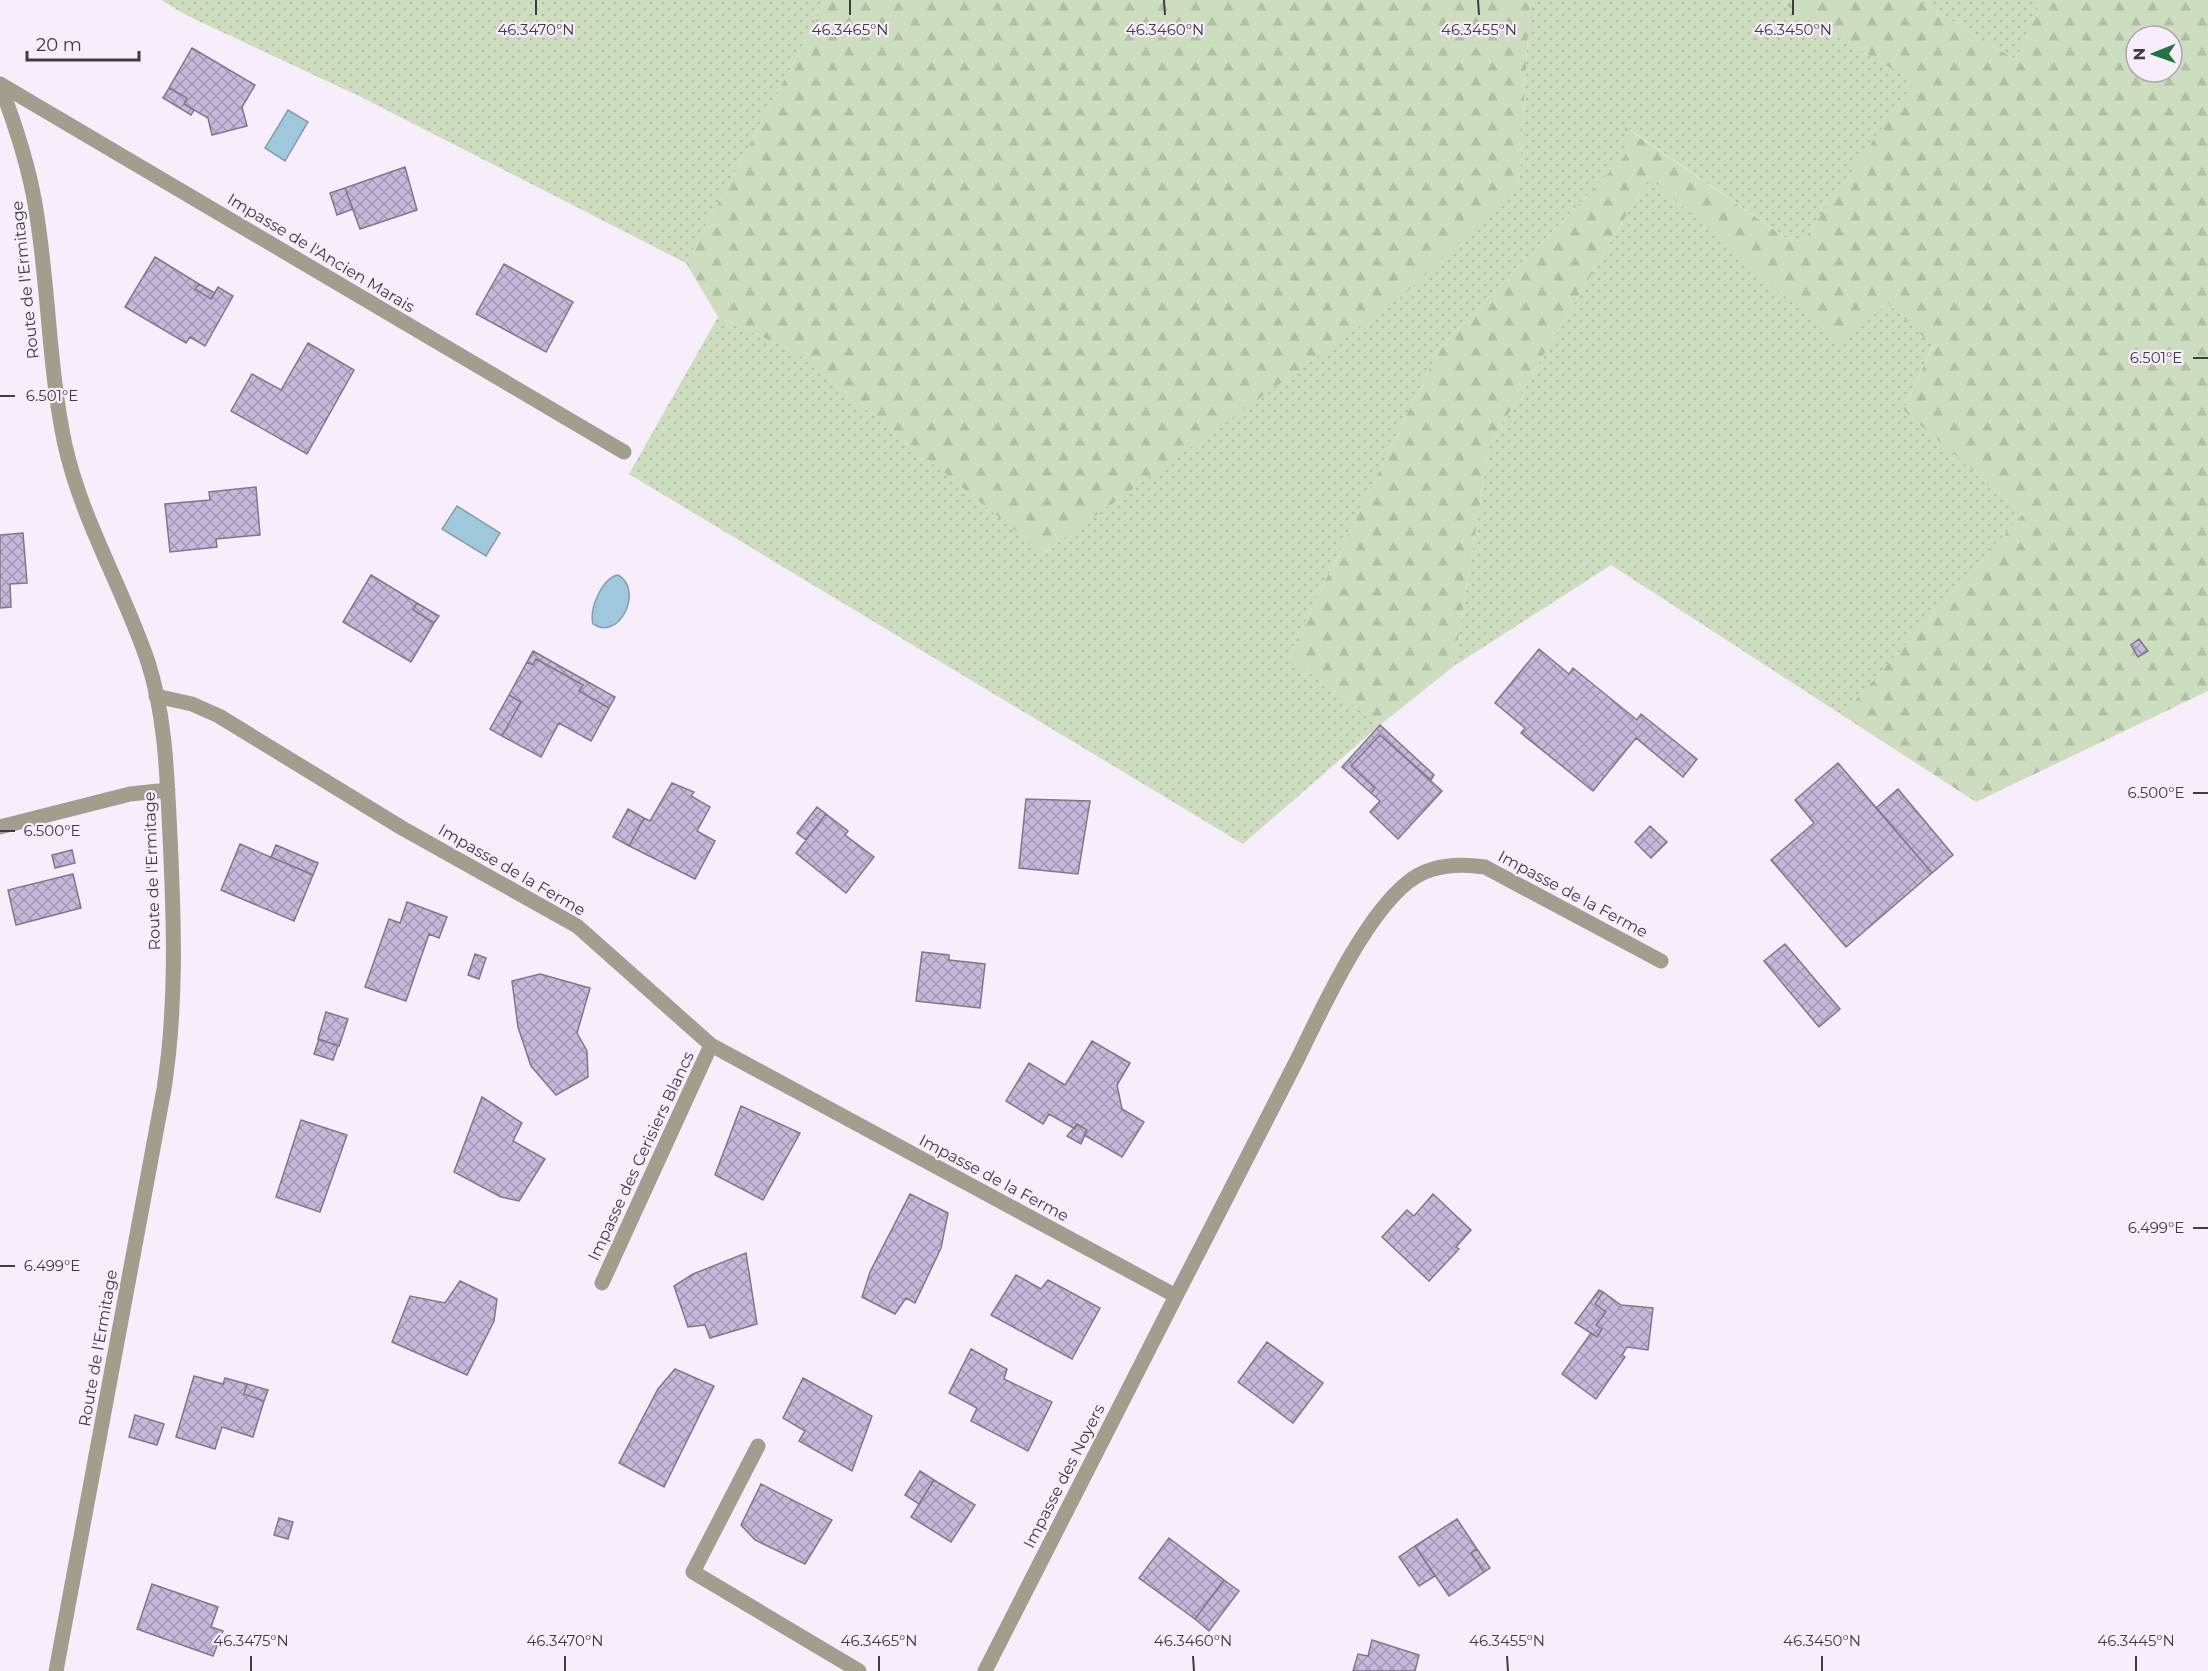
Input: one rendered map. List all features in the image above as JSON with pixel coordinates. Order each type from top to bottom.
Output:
[{"type":"street","name":"Impasse de l'Ancien Marais","points":[[0,85],[624,452]]},
{"type":"street","name":"Route de l'Ermitage","points":[[0,85],[19,137],[35,203],[56,394],[73,477],[84,509],[138,635],[156,696],[168,790],[173,920],[169,1052],[56,1671]]},
{"type":"street","name":"Impasse de la Ferme","points":[[156,696],[192,704],[219,716],[402,828],[577,926],[711,1045],[1176,1296],[1340,976],[1378,916],[1409,881],[1444,866],[1465,864],[1485,867],[1661,961]]},
{"type":"street","points":[[0,827],[130,794],[168,790]]},
{"type":"street","name":"Impasse des Cerisiers Blancs","points":[[603,1283],[711,1045]]},
{"type":"street","name":"Impasse des Noyers","points":[[985,1671],[1176,1296]]},
{"type":"street","points":[[758,1446],[693,1572],[859,1671]]},
{"type":"green space","points":[[161,0],[827,0],[686,263],[361,97],[188,16]]},
{"type":"green space","points":[[827,0],[1530,0],[1519,188],[1401,297],[1043,553],[794,351],[718,317],[686,263]]},
{"type":"green space","points":[[1530,0],[1777,0],[1915,82],[1799,247],[1626,127],[1625,156],[1439,349],[1288,657],[1380,725],[1243,844],[629,474],[718,317],[794,351],[1044,553],[1519,188]]},
{"type":"green space","points":[[1777,0],[1918,0],[2016,60],[2042,0],[2208,0],[2208,691],[1976,802],[1842,715],[2023,514],[1903,410],[1933,346],[1888,303],[1839,344],[1649,177],[1489,447],[1454,666],[1380,725],[1288,657],[1439,349],[1625,156],[1625,127],[1799,247],[1914,82]]},
{"type":"green space","points":[[1918,0],[2042,0],[2016,60]]},
{"type":"green space","points":[[1649,177],[1839,343],[1888,303],[1933,345],[1903,410],[2023,514],[1842,715],[1611,565],[1454,666],[1489,447]]},
{"type":"water","points":[[288,110],[308,122],[285,161],[265,148]]},
{"type":"water","points":[[457,506],[500,533],[486,556],[442,529]]},
{"type":"water","points":[[618,575],[625,582],[629,591],[629,601],[620,620],[612,626],[603,628],[593,624],[593,610],[602,588],[612,577]]},
{"type":"building","points":[[192,48],[255,85],[242,107],[247,126],[212,135],[208,118],[184,104],[187,98],[169,88]]},
{"type":"building","points":[[169,88],[187,98],[184,104],[194,110],[191,115],[163,98]]},
{"type":"building","points":[[405,167],[417,210],[360,229],[345,188]]},
{"type":"building","points":[[345,188],[353,209],[337,215],[330,193]]},
{"type":"building","points":[[155,257],[199,284],[195,289],[211,299],[218,287],[233,296],[205,346],[190,337],[186,343],[125,307]]},
{"type":"building","points":[[504,264],[573,302],[546,352],[476,314]]},
{"type":"building","points":[[199,284],[215,293],[211,299],[195,289]]},
{"type":"building","points":[[308,343],[354,370],[307,454],[231,411],[252,374],[281,390]]},
{"type":"building","points":[[256,487],[260,535],[216,539],[217,547],[170,552],[165,504],[210,500],[209,492]]},
{"type":"building","points":[[23,533],[27,583],[10,584],[11,607],[0,608],[0,535]]},
{"type":"building","points":[[371,575],[417,603],[413,610],[434,623],[411,662],[343,622]]},
{"type":"building","points":[[417,603],[439,616],[434,623],[413,610]]},
{"type":"building","points":[[2139,639],[2148,651],[2138,657],[2131,645]]},
{"type":"building","points":[[1539,649],[1569,674],[1573,668],[1637,720],[1641,714],[1697,759],[1683,777],[1636,738],[1593,791],[1521,733],[1525,728],[1495,703]]},
{"type":"building","points":[[533,651],[615,697],[609,708],[579,691],[583,685],[536,659],[533,665],[527,662]]},
{"type":"building","points":[[536,659],[583,685],[579,691],[609,708],[591,741],[559,723],[541,757],[502,736],[521,702],[509,695],[527,662],[533,665]]},
{"type":"building","points":[[509,695],[521,702],[502,736],[490,729]]},
{"type":"building","points":[[1380,725],[1434,775],[1431,780],[1380,735],[1351,766],[1375,788],[1371,793],[1342,767]]},
{"type":"building","points":[[1380,735],[1442,791],[1398,839],[1370,812],[1380,801],[1371,793],[1375,788],[1351,766]]},
{"type":"building","points":[[1838,763],[1932,873],[1846,947],[1771,860],[1814,823],[1795,800]]},
{"type":"building","points":[[672,783],[694,792],[691,796],[710,807],[697,831],[715,841],[695,879],[629,846],[644,818],[650,821]]},
{"type":"building","points":[[1898,789],[1953,855],[1932,873],[1876,808]]},
{"type":"building","points":[[1026,799],[1090,801],[1078,874],[1019,868]]},
{"type":"building","points":[[817,807],[826,814],[806,840],[797,833]]},
{"type":"building","points":[[628,809],[644,818],[629,846],[613,837]]},
{"type":"building","points":[[826,814],[848,831],[845,835],[874,857],[846,893],[796,853]]},
{"type":"building","points":[[1650,826],[1667,842],[1651,858],[1635,842]]},
{"type":"building","points":[[240,844],[313,875],[294,921],[221,890]]},
{"type":"building","points":[[276,845],[318,863],[313,875],[271,857]]},
{"type":"building","points":[[72,850],[75,863],[55,868],[52,855]]},
{"type":"building","points":[[73,874],[81,908],[16,925],[8,890]]},
{"type":"building","points":[[407,902],[447,917],[439,938],[429,934],[406,1001],[365,987],[389,919],[400,923]]},
{"type":"building","points":[[1785,944],[1840,1009],[1819,1027],[1764,961]]},
{"type":"building","points":[[922,952],[949,955],[949,960],[985,964],[980,1008],[916,1001]]},
{"type":"building","points":[[475,954],[486,958],[479,979],[468,975]]},
{"type":"building","points":[[540,974],[590,988],[577,1033],[587,1051],[588,1077],[556,1095],[531,1066],[518,1027],[512,981]]},
{"type":"building","points":[[326,1012],[348,1019],[339,1046],[318,1039]]},
{"type":"building","points":[[319,1039],[338,1046],[333,1060],[314,1054]]},
{"type":"building","points":[[1092,1041],[1130,1063],[1117,1085],[1122,1109],[1144,1122],[1122,1157],[1084,1135],[1087,1130],[1077,1124],[1075,1129],[1049,1114],[1043,1124],[1006,1101],[1029,1063],[1065,1085]]},
{"type":"building","points":[[482,1097],[522,1123],[513,1141],[545,1159],[519,1201],[501,1197],[454,1172]]},
{"type":"building","points":[[741,1106],[800,1133],[763,1200],[715,1175]]},
{"type":"building","points":[[301,1120],[347,1135],[320,1212],[276,1197]]},
{"type":"building","points":[[1077,1124],[1087,1130],[1081,1144],[1067,1136]]},
{"type":"building","points":[[910,1194],[948,1213],[941,1248],[915,1303],[906,1298],[895,1314],[862,1297],[870,1272]]},
{"type":"building","points":[[1433,1194],[1471,1230],[1456,1247],[1459,1249],[1429,1281],[1382,1237],[1407,1210],[1414,1216]]},
{"type":"building","points":[[746,1253],[757,1324],[710,1338],[705,1325],[688,1327],[674,1286],[693,1274]]},
{"type":"building","points":[[1016,1275],[1041,1289],[1048,1280],[1100,1308],[1072,1359],[991,1315]]},
{"type":"building","points":[[460,1281],[497,1299],[494,1321],[467,1375],[392,1342],[410,1296],[445,1303]]},
{"type":"building","points":[[1599,1290],[1603,1292],[1595,1304],[1606,1312],[1596,1325],[1602,1329],[1597,1337],[1575,1323]]},
{"type":"building","points":[[1603,1292],[1621,1305],[1653,1308],[1648,1350],[1627,1347],[1622,1355],[1625,1357],[1596,1399],[1562,1374],[1591,1333],[1597,1337],[1602,1329],[1596,1325],[1606,1312],[1595,1304]]},
{"type":"building","points":[[1267,1342],[1323,1383],[1293,1423],[1238,1382]]},
{"type":"building","points":[[971,1349],[1007,1369],[1004,1379],[1052,1402],[1028,1451],[971,1421],[977,1408],[949,1393]]},
{"type":"building","points":[[675,1369],[714,1386],[664,1487],[619,1463],[658,1389]]},
{"type":"building","points":[[194,1376],[223,1384],[225,1378],[247,1384],[244,1394],[264,1401],[253,1437],[222,1427],[215,1449],[176,1437]]},
{"type":"building","points":[[803,1378],[872,1416],[852,1471],[799,1441],[805,1431],[783,1418]]},
{"type":"building","points":[[247,1384],[268,1390],[264,1401],[244,1394]]},
{"type":"building","points":[[135,1415],[164,1424],[157,1445],[129,1437]]},
{"type":"building","points":[[920,1471],[934,1480],[919,1504],[905,1495]]},
{"type":"building","points":[[934,1480],[975,1505],[951,1542],[911,1517]]},
{"type":"building","points":[[761,1484],[832,1520],[805,1564],[755,1540],[741,1525]]},
{"type":"building","points":[[279,1518],[293,1522],[288,1539],[274,1535]]},
{"type":"building","points":[[1457,1519],[1477,1549],[1471,1553],[1484,1572],[1449,1596],[1415,1546]]},
{"type":"building","points":[[1169,1538],[1224,1580],[1195,1619],[1139,1578]]},
{"type":"building","points":[[1415,1546],[1435,1576],[1419,1586],[1399,1557]]},
{"type":"building","points":[[1477,1549],[1490,1568],[1484,1572],[1471,1553]]},
{"type":"building","points":[[1224,1580],[1239,1591],[1209,1631],[1195,1619]]},
{"type":"building","points":[[152,1584],[218,1607],[211,1627],[223,1631],[213,1656],[137,1629]]},
{"type":"building","points":[[1372,1640],[1419,1655],[1415,1671],[1353,1671],[1358,1654],[1368,1656]]}]
